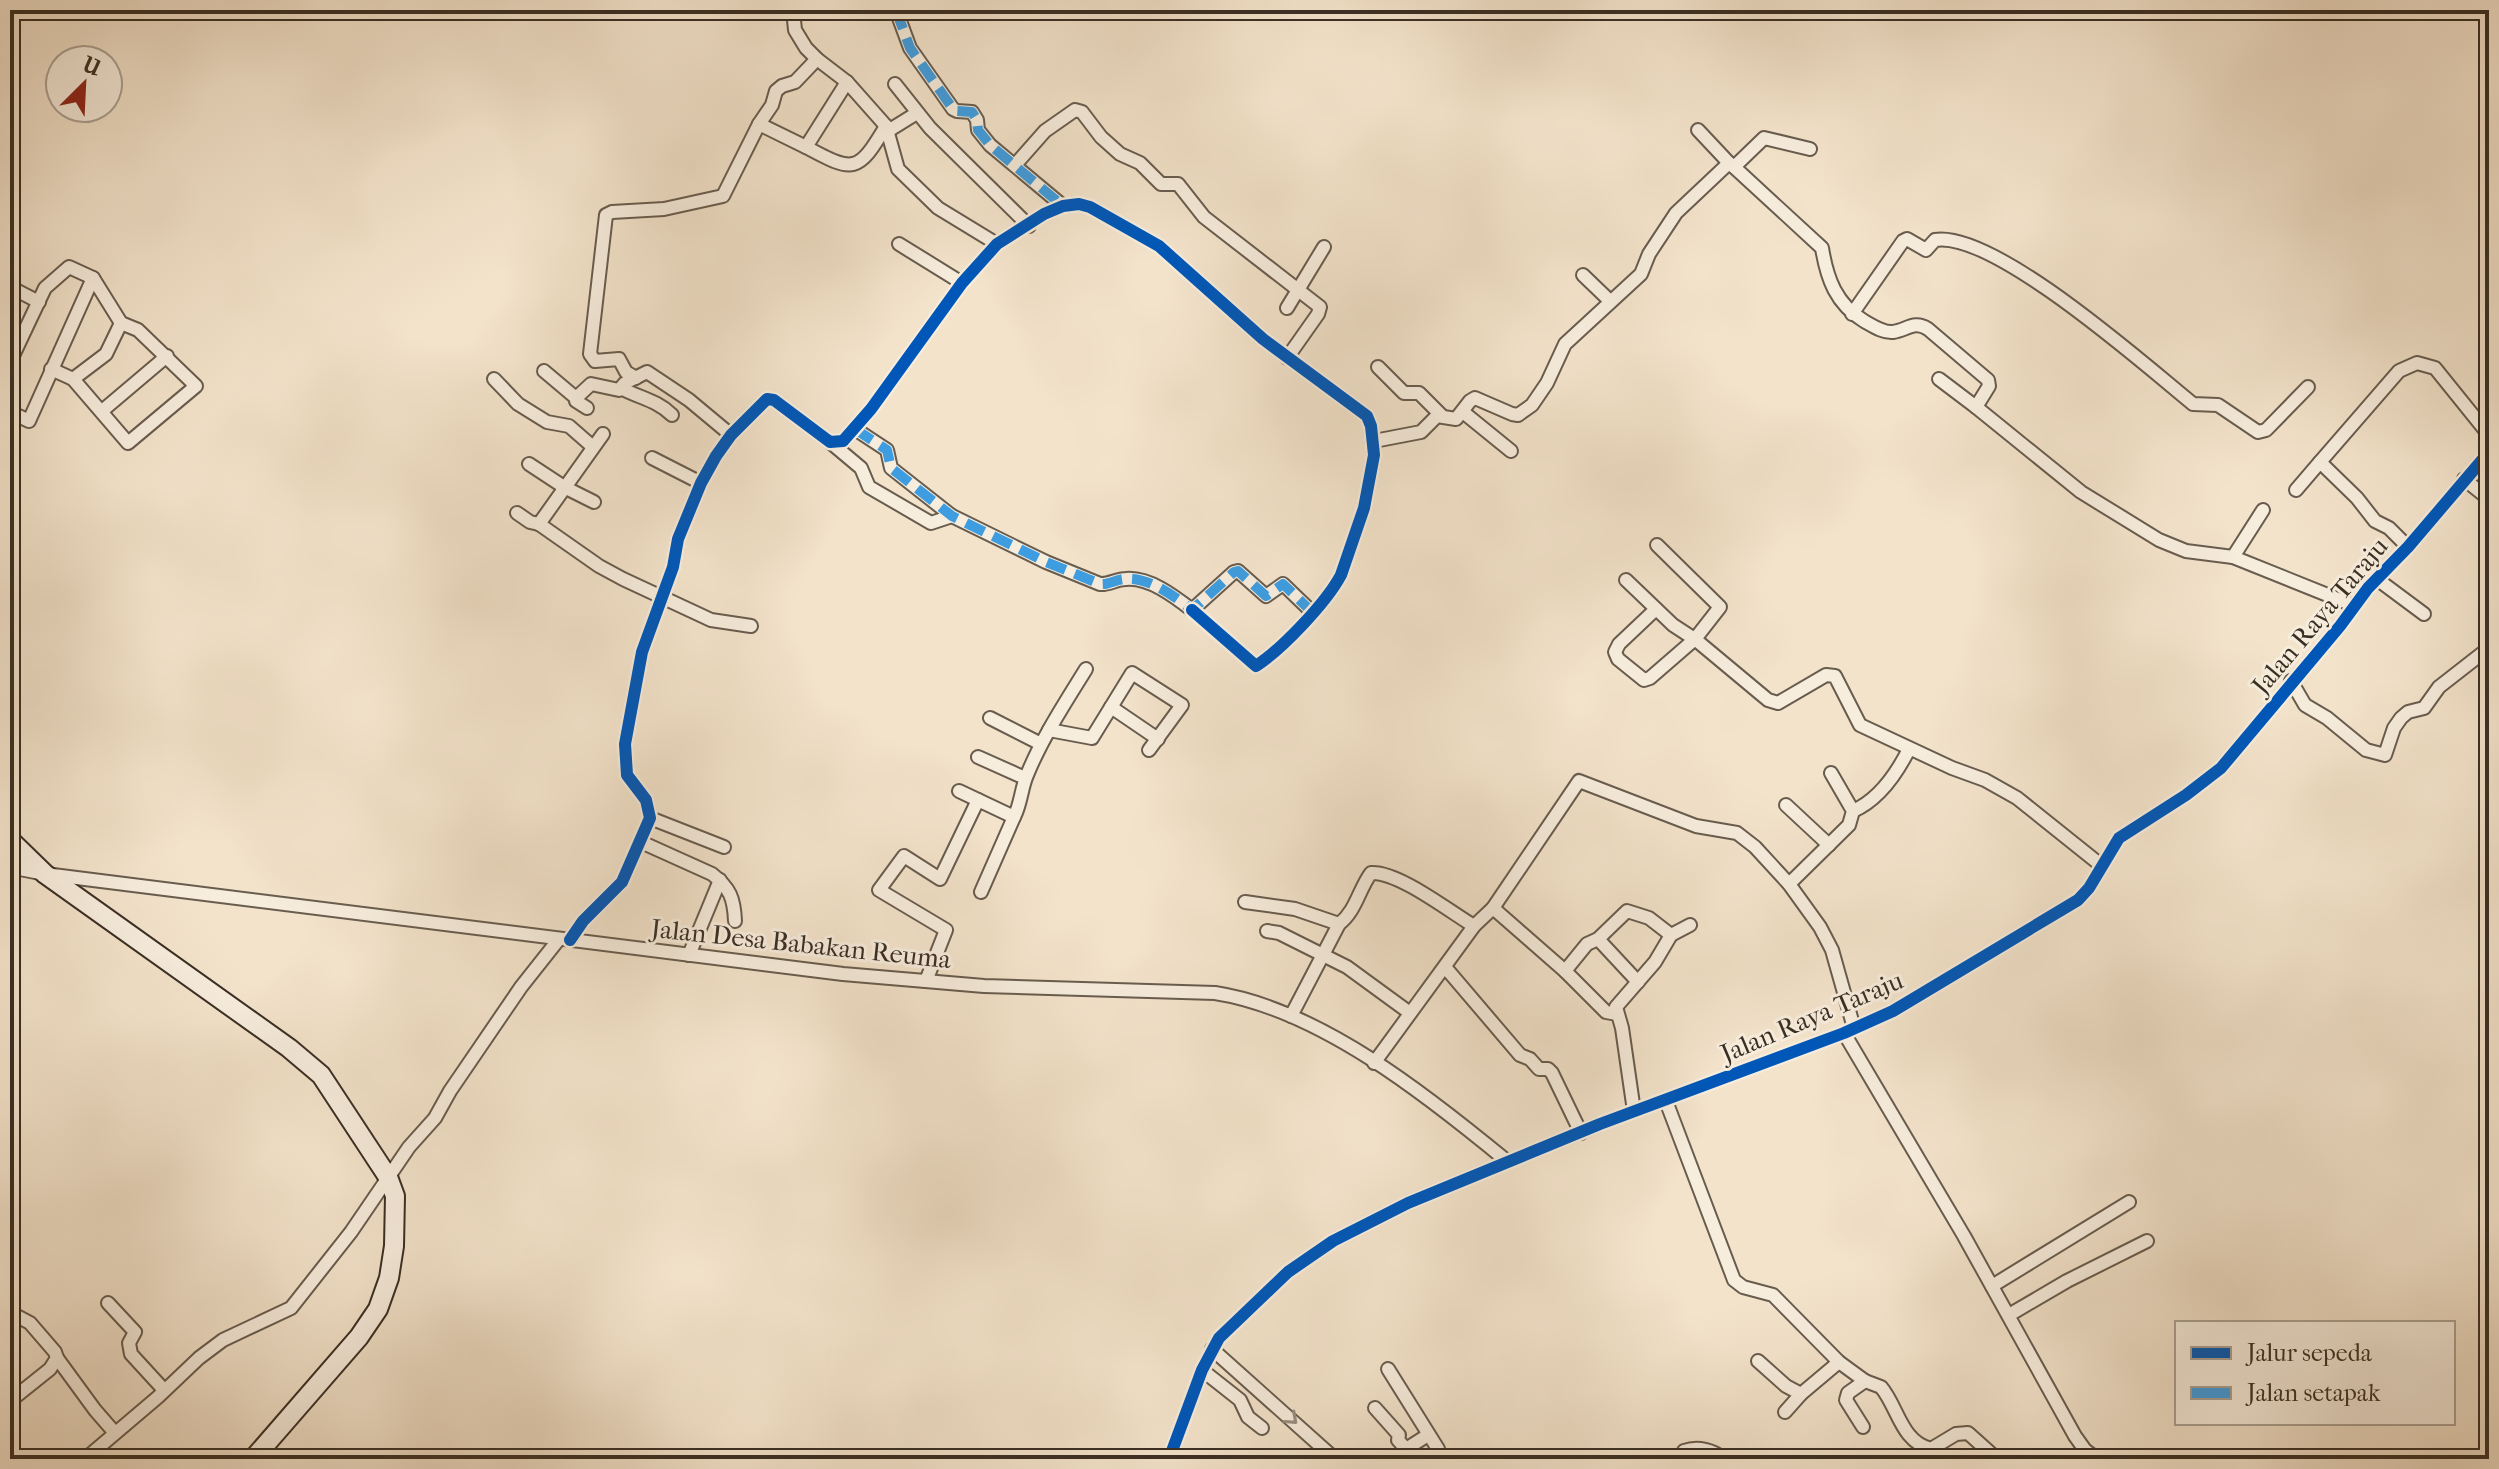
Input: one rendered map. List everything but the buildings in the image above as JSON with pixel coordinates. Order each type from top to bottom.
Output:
[{"type":"main road","points":[[10,840],[45,874],[277,1039],[321,1075],[388,1177],[395,1196],[394,1246],[389,1278],[378,1309],[359,1337],[253,1459]]},
{"type":"street","points":[[793,10],[795,30],[817,59],[847,82],[887,128],[898,169],[938,208],[997,244]]},
{"type":"street","points":[[896,10],[910,48],[953,109],[972,112],[978,130],[1063,206]]},
{"type":"street","points":[[636,378],[626,372],[619,359],[595,361],[590,354],[606,215],[664,209],[719,198],[772,105],[776,91],[795,82],[817,59]]},
{"type":"street","points":[[806,147],[847,82]]},
{"type":"street","points":[[895,84],[917,113],[1029,226]]},
{"type":"street","points":[[1015,165],[1045,131],[1079,110],[1120,154],[1140,163],[1161,184],[1178,184],[1204,217],[1320,307],[1287,358]]},
{"type":"street","points":[[759,124],[838,163],[851,165],[869,156],[887,128],[917,113]]},
{"type":"street","points":[[1698,130],[1822,248],[1824,269],[1833,289],[1852,314],[1888,332],[1918,324],[1988,380],[1989,386],[1976,407]]},
{"type":"street","points":[[1378,367],[1404,393],[1419,393],[1441,415],[1456,419],[1470,401],[1478,398],[1512,414],[1524,412],[1547,383],[1565,344],[1641,274],[1649,254],[1676,213],[1764,138],[1810,149]]},
{"type":"street","points":[[830,442],[843,441],[855,429],[962,283],[997,244],[1044,214],[1063,206],[1079,204],[1090,207],[1159,246],[1287,358],[1364,412],[1371,426],[1374,455],[1364,508],[1333,590],[1292,635],[1256,666],[1192,610],[1149,583],[1123,579],[1100,584],[1046,562],[952,516],[889,465],[890,454],[887,450],[855,429]]},
{"type":"street","points":[[1852,314],[1903,241],[1907,239],[1926,250],[1935,240],[1954,241],[1989,254],[2041,284],[2193,404],[2218,405],[2258,432],[2266,430],[2308,387]]},
{"type":"street","points":[[899,244],[962,283]]},
{"type":"street","points":[[1287,308],[1324,247]]},
{"type":"street","points":[[10,362],[14,346],[45,288],[69,267],[93,278],[121,323],[138,330],[196,386],[128,443],[73,379],[51,369]]},
{"type":"street","points":[[1583,275],[1610,301]]},
{"type":"street","points":[[10,412],[29,421],[93,278]]},
{"type":"street","points":[[10,287],[39,302]]},
{"type":"street","points":[[73,379],[106,354],[121,323]]},
{"type":"street","points":[[102,411],[167,356]]},
{"type":"street","points":[[2296,490],[2399,371],[2417,363],[2435,368],[2489,435]]},
{"type":"street","points":[[544,371],[587,408]]},
{"type":"street","points":[[576,398],[591,384],[615,390],[647,372],[666,383],[731,435]]},
{"type":"street","points":[[494,379],[518,404],[547,422],[569,426],[593,447]]},
{"type":"street","points":[[1939,379],[2081,492],[2138,528],[2186,551],[2233,557],[2355,606]]},
{"type":"street","points":[[621,388],[637,397],[654,401],[672,415]]},
{"type":"street","points":[[85,1459],[223,1340],[291,1308],[440,1110],[521,987],[622,882],[650,818],[646,800],[627,775],[625,762],[625,744],[642,652],[673,567],[678,539],[701,483],[731,435],[767,399],[774,400],[861,468],[869,487],[931,523],[952,516]]},
{"type":"street","points":[[1463,412],[1511,451]]},
{"type":"street","points":[[1374,441],[1421,432],[1441,415]]},
{"type":"street","points":[[539,524],[603,434]]},
{"type":"street","name":"Jalan Raya Taraju","points":[[1169,1459],[1202,1370],[1219,1338],[1269,1288],[1333,1241],[1408,1203],[1893,1011],[2078,900],[2089,888],[2119,838],[2221,768],[2377,579],[2489,452]]},
{"type":"street","points":[[652,458],[701,483]]},
{"type":"street","points":[[2320,462],[2357,498],[2376,523],[2389,528],[2408,547]]},
{"type":"street","points":[[529,464],[594,502]]},
{"type":"street","points":[[2464,479],[2489,499]]},
{"type":"street","points":[[2233,557],[2263,510]]},
{"type":"street","points":[[517,513],[539,524],[599,566],[661,597],[711,620],[751,626]]},
{"type":"street","points":[[1656,609],[1619,644],[1615,652],[1618,659],[1646,680],[1695,639],[1720,604],[1657,545]]},
{"type":"street","points":[[1192,610],[1238,571],[1244,573],[1266,596],[1283,584],[1312,612]]},
{"type":"street","points":[[2377,579],[2424,614]]},
{"type":"street","points":[[1626,580],[1673,625],[1695,639],[1773,703],[1826,675],[1835,676],[1860,725],[1985,780],[2017,798],[2102,866]]},
{"type":"street","points":[[2291,681],[2305,705],[2327,718],[2366,750],[2385,755],[2394,728],[2401,718],[2408,712],[2424,708],[2439,687],[2489,648]]},
{"type":"street","points":[[981,892],[1019,807],[1025,778],[1041,744],[1086,669]]},
{"type":"street","points":[[1049,730],[1092,738],[1111,707],[1132,673],[1182,705],[1154,744],[1111,707]]},
{"type":"street","points":[[990,718],[1041,744]]},
{"type":"street","points":[[1789,884],[1849,825],[1853,811],[1871,800],[1897,772],[1909,749]]},
{"type":"street","points":[[978,757],[1025,778]]},
{"type":"street","points":[[1831,773],[1853,811]]},
{"type":"street","points":[[1374,1063],[1474,926],[1493,908],[1579,781],[1696,826],[1737,833],[1755,847],[1789,884],[1820,927],[1832,950],[1849,1030],[2069,1426],[2085,1450],[2097,1459]]},
{"type":"street","points":[[959,791],[1014,817]]},
{"type":"street","points":[[926,981],[946,930],[879,890],[904,856],[940,879],[978,800]]},
{"type":"street","points":[[1786,805],[1829,845]]},
{"type":"street","points":[[650,818],[724,847]]},
{"type":"street","points":[[641,842],[720,880],[731,891],[735,921]]},
{"type":"street","name":"Jalan Desa Babakan Reuma","points":[[10,867],[45,874],[689,955],[926,981],[984,986],[1215,993],[1252,1001],[1329,1034],[1444,1111],[1508,1162]]},
{"type":"street","points":[[1291,1016],[1339,924],[1357,901],[1371,873],[1377,872],[1399,881],[1474,926]]},
{"type":"street","points":[[689,955],[720,880]]},
{"type":"street","points":[[1245,902],[1295,909],[1339,924]]},
{"type":"street","points":[[1493,908],[1565,971],[1606,1012],[1617,1014]]},
{"type":"street","points":[[1565,971],[1587,944],[1598,939],[1627,911],[1649,918],[1671,935]]},
{"type":"street","points":[[1634,1111],[1622,1028],[1617,1014],[1619,1002],[1655,962],[1671,935],[1690,925]]},
{"type":"street","points":[[1267,931],[1279,933],[1324,955],[1364,978],[1410,1013]]},
{"type":"street","points":[[1598,939],[1638,982]]},
{"type":"street","points":[[1445,967],[1520,1055],[1530,1059],[1539,1069],[1548,1069],[1552,1073],[1581,1133]]},
{"type":"street","points":[[1666,1101],[1734,1280],[1743,1287],[1773,1295],[1839,1362],[1885,1391],[1905,1429],[1922,1447],[1931,1449],[1956,1434],[1968,1433],[1997,1459]]},
{"type":"street","points":[[1992,1286],[2129,1202]]},
{"type":"street","points":[[2009,1315],[2067,1281],[2147,1241]]},
{"type":"street","points":[[108,1303],[135,1332],[129,1343],[131,1354],[164,1390]]},
{"type":"street","points":[[15,1315],[30,1323],[55,1352],[115,1433]]},
{"type":"street","points":[[1212,1349],[1335,1459]]},
{"type":"street","points":[[10,1401],[50,1369],[57,1358]]},
{"type":"street","points":[[1758,1361],[1786,1386],[1801,1394]]},
{"type":"street","points":[[1785,1412],[1839,1362]]},
{"type":"street","points":[[1388,1369],[1438,1449],[1440,1459]]},
{"type":"street","points":[[1202,1370],[1225,1387],[1240,1411],[1262,1428]]},
{"type":"street","points":[[1863,1427],[1846,1400],[1848,1393],[1865,1381]]},
{"type":"street","points":[[1240,1411],[1257,1388]]},
{"type":"street","points":[[1375,1408],[1399,1435],[1398,1440],[1406,1449],[1428,1435]]},
{"type":"street","points":[[1679,1459],[1684,1451],[1697,1448],[1706,1449],[1724,1459]]},
{"type":"street","points":[[2071,1459],[2085,1450]]},
{"type":"marked path","points":[[896,10],[910,48],[953,109],[972,112],[978,130],[990,145],[1063,206]]},
{"type":"marked path","points":[[855,429],[887,450],[891,468],[952,516],[1046,562],[1100,584],[1126,579],[1143,581],[1192,610],[1238,571],[1266,596],[1283,584],[1312,612]]},
{"type":"cycle path","points":[[570,940],[583,921],[622,882],[650,818],[646,800],[627,775],[625,744],[642,652],[673,567],[678,539],[716,456],[731,435],[767,399],[774,400],[830,442],[843,441],[871,409],[962,283],[997,244],[1044,214],[1063,206],[1079,204],[1090,207],[1159,246],[1263,339],[1367,416],[1371,426],[1374,455],[1364,508],[1341,575],[1303,625],[1256,666],[1192,610]]},
{"type":"cycle path","points":[[1169,1459],[1202,1370],[1219,1338],[1288,1272],[1333,1241],[1408,1203],[1600,1124],[1844,1033],[1893,1011],[2078,900],[2089,888],[2119,838],[2186,795],[2221,768],[2368,588],[2408,547],[2489,452]]}]
